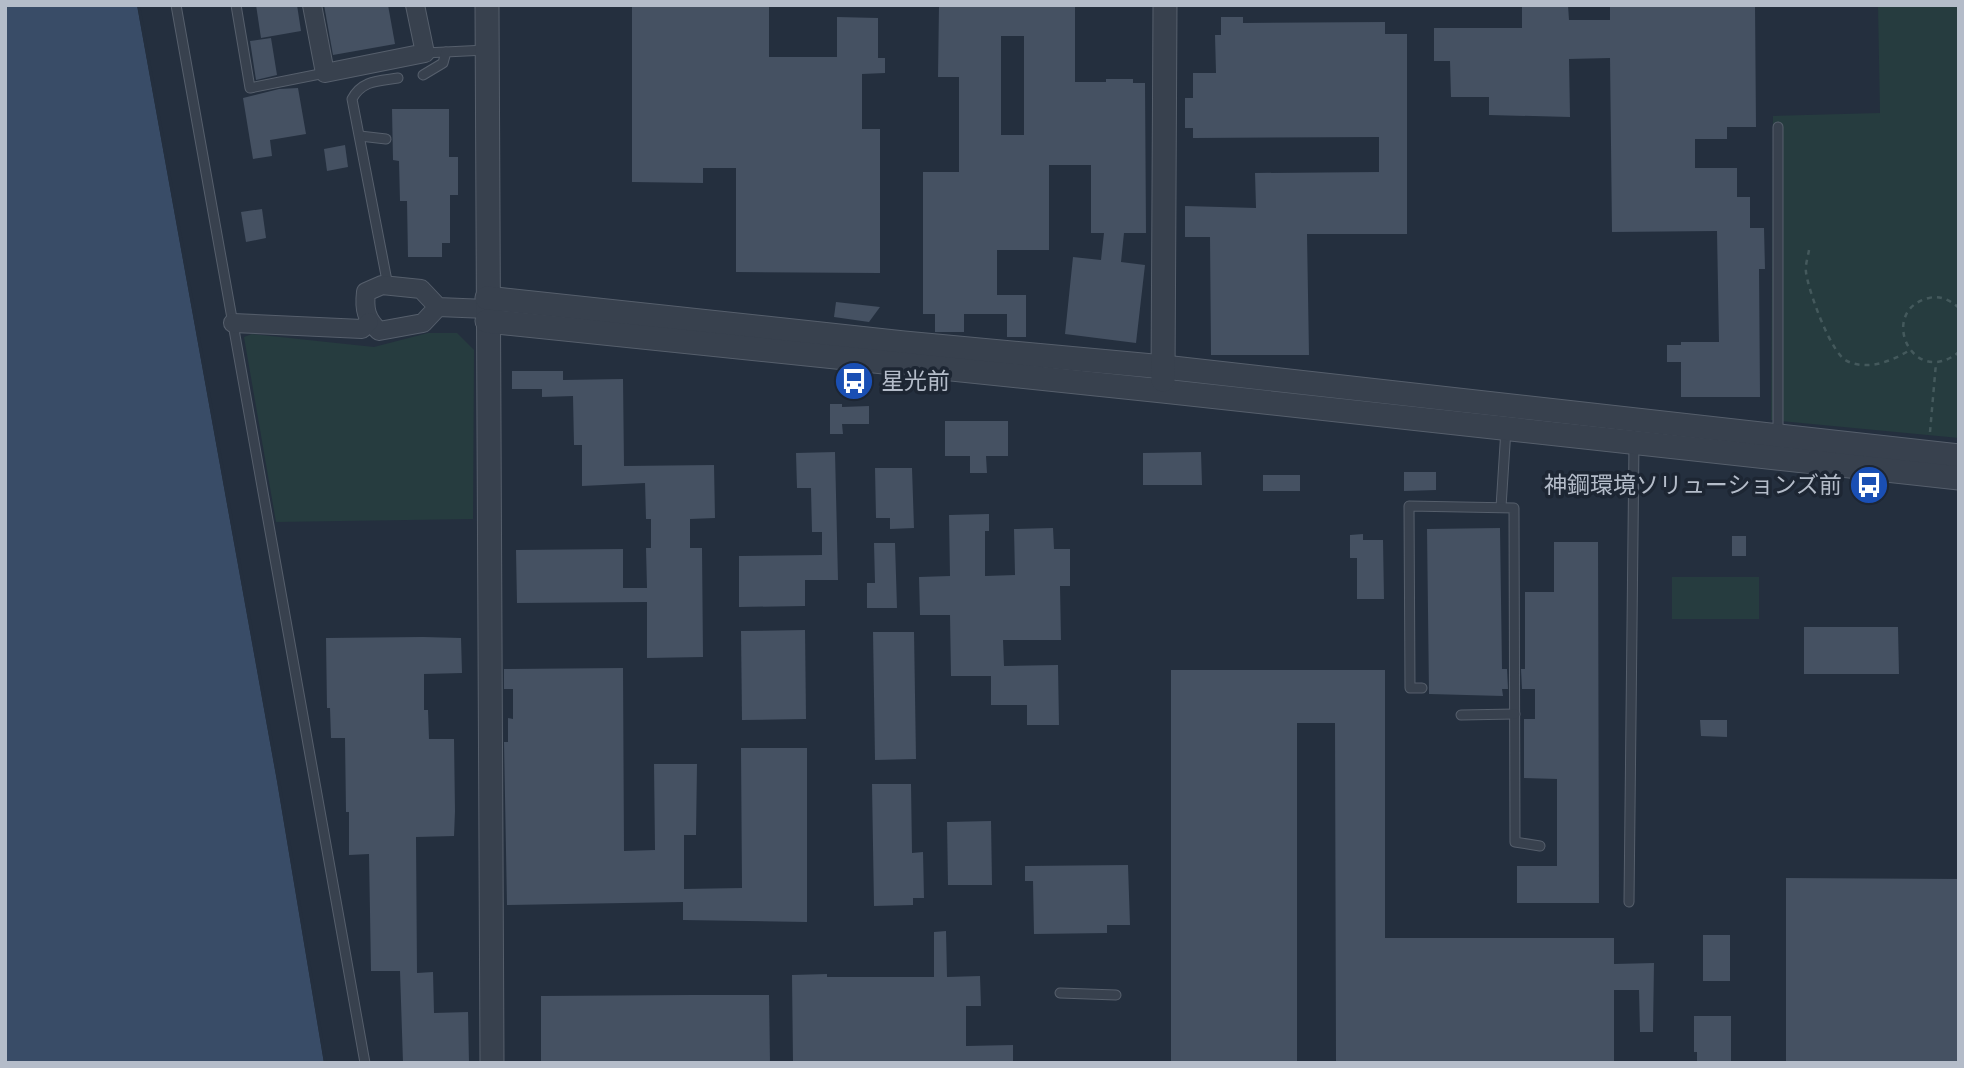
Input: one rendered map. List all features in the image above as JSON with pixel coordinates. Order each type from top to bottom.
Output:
[{"type":"street","points":[[312,5],[325,72],[425,53],[415,5]]},
{"type":"street","points":[[486,5],[492,1063]]},
{"type":"street","points":[[1163,391],[1165,5]]},
{"type":"street","points":[[439,307],[422,323],[379,331],[369,323],[364,307],[366,292],[382,285],[421,289],[439,307],[1164,367],[1959,478]]},
{"type":"street","points":[[487,309],[1163,391],[1494,415],[1536,410],[1639,432],[1778,437],[1959,456]]},
{"type":"street","points":[[233,323],[362,329],[369,323]]},
{"type":"lane","points":[[176,5],[365,1063]]},
{"type":"lane","points":[[236,5],[250,88],[325,72]]},
{"type":"lane","points":[[425,53],[487,50]]},
{"type":"lane","points":[[423,75],[443,62],[446,52]]},
{"type":"lane","points":[[388,286],[352,99],[357,89],[398,78]]},
{"type":"lane","points":[[1778,127],[1778,437]]},
{"type":"lane","points":[[360,136],[386,139]]},
{"type":"lane","points":[[1501,507],[1494,415],[1517,416],[1536,410]]},
{"type":"lane","points":[[1629,902],[1639,432]]},
{"type":"lane","points":[[1422,688],[1410,688],[1409,506],[1514,508],[1515,842],[1540,846]]},
{"type":"lane","points":[[1461,715],[1515,714]]},
{"type":"lane","points":[[1060,993],[1116,995]]},
{"type":"path","points":[[1809,250],[1806,271],[1809,283],[1822,321],[1839,355],[1847,361],[1868,365],[1885,363],[1910,350]]},
{"type":"path","points":[[1959,307],[1951,301],[1934,297],[1926,299],[1911,307],[1903,322],[1904,339],[1910,350],[1920,359],[1936,363],[1959,352]]},
{"type":"path","points":[[1929,435],[1936,363]]},
{"type":"green space","points":[[1878,5],[1959,5],[1959,438],[1771,420],[1773,116],[1880,113]]},
{"type":"green space","points":[[428,333],[457,333],[474,350],[473,519],[276,522],[244,337],[252,334],[374,347]]},
{"type":"green space","points":[[1672,577],[1759,577],[1759,619],[1672,619]]},
{"type":"water","points":[[5,5],[137,5],[277,781],[324,1063],[5,1063]]},
{"type":"pier","points":[[137,5],[140,5],[280,780],[327,1063],[324,1063],[277,781]]},
{"type":"building","points":[[256,5],[297,5],[301,31],[261,38]]},
{"type":"building","points":[[324,5],[388,5],[395,44],[333,55]]},
{"type":"building","points":[[632,5],[769,5],[769,57],[837,57],[837,17],[878,18],[878,58],[885,58],[885,73],[862,74],[862,129],[880,129],[880,273],[736,272],[736,168],[703,168],[703,183],[632,182]]},
{"type":"building","points":[[939,5],[1075,5],[1075,82],[1133,79],[1133,83],[1145,83],[1146,233],[1124,233],[1121,262],[1145,265],[1136,343],[1065,334],[1073,257],[1101,260],[1104,233],[1091,233],[1091,165],[1049,165],[1049,250],[997,250],[997,295],[1026,295],[1026,337],[1007,337],[1007,314],[964,314],[964,332],[935,332],[935,314],[923,314],[923,172],[959,172],[959,77],[938,77]],"holes":[[[1001,36],[1024,36],[1024,135],[1001,135]]]},
{"type":"building","points":[[1522,5],[1568,5],[1569,20],[1610,20],[1610,5],[1755,5],[1756,127],[1727,127],[1727,139],[1695,139],[1695,168],[1737,168],[1737,197],[1750,197],[1750,228],[1764,228],[1765,269],[1759,269],[1760,397],[1681,397],[1681,362],[1667,362],[1667,345],[1681,345],[1681,342],[1719,342],[1717,231],[1612,232],[1610,58],[1569,59],[1570,117],[1489,115],[1489,97],[1451,97],[1450,61],[1434,61],[1434,28],[1522,28]]},
{"type":"building","points":[[1221,17],[1243,17],[1243,23],[1385,22],[1385,34],[1407,34],[1407,234],[1307,234],[1309,355],[1211,355],[1210,237],[1185,237],[1185,206],[1256,208],[1255,173],[1379,172],[1379,137],[1193,138],[1193,128],[1185,128],[1185,98],[1193,98],[1193,73],[1216,73],[1215,35],[1221,35]]},
{"type":"building","points":[[271,38],[277,75],[256,80],[250,41]]},
{"type":"building","points":[[298,88],[306,134],[270,140],[272,156],[253,159],[243,98],[279,89]]},
{"type":"building","points":[[392,109],[449,109],[449,157],[458,157],[458,195],[450,195],[450,243],[442,243],[442,257],[408,257],[407,201],[400,201],[399,161],[393,160]]},
{"type":"building","points":[[345,145],[348,167],[327,171],[324,149]]},
{"type":"building","points":[[262,209],[266,238],[246,242],[241,212]]},
{"type":"building","points":[[836,302],[880,307],[869,322],[834,317]]},
{"type":"building","points":[[512,371],[563,371],[563,380],[623,379],[624,466],[714,465],[715,518],[690,519],[690,548],[702,548],[703,657],[647,658],[647,602],[517,603],[516,550],[623,549],[623,588],[647,588],[646,548],[651,548],[651,519],[646,519],[645,483],[582,486],[582,445],[574,445],[573,396],[542,397],[542,389],[512,389]]},
{"type":"building","points":[[830,404],[842,404],[842,407],[869,406],[869,424],[842,424],[843,434],[830,434]]},
{"type":"building","points":[[945,421],[1008,421],[1008,456],[986,456],[987,473],[970,473],[970,456],[945,456]]},
{"type":"building","points":[[835,452],[838,580],[805,580],[805,606],[739,607],[739,556],[822,555],[822,532],[812,532],[811,488],[797,488],[796,453]]},
{"type":"building","points":[[1201,452],[1202,485],[1143,485],[1143,453]]},
{"type":"building","points":[[875,468],[912,468],[914,528],[890,529],[890,518],[876,518]]},
{"type":"building","points":[[1404,472],[1436,472],[1436,490],[1404,491]]},
{"type":"building","points":[[1263,475],[1300,475],[1300,491],[1263,491]]},
{"type":"building","points":[[989,514],[989,531],[985,531],[985,576],[1015,575],[1014,529],[1053,528],[1054,549],[1070,549],[1070,586],[1060,586],[1061,640],[1003,640],[1004,666],[1058,665],[1059,725],[1027,725],[1027,705],[991,705],[991,676],[951,676],[950,615],[920,615],[919,577],[950,576],[949,515]]},
{"type":"building","points":[[1500,528],[1502,669],[1507,669],[1508,689],[1502,689],[1503,696],[1429,694],[1427,529]]},
{"type":"building","points":[[1363,534],[1363,540],[1383,540],[1384,599],[1357,599],[1357,558],[1350,558],[1350,535]]},
{"type":"building","points":[[1732,536],[1746,536],[1746,556],[1732,556]]},
{"type":"building","points":[[1554,542],[1598,542],[1599,903],[1517,903],[1517,866],[1557,866],[1557,779],[1524,778],[1524,719],[1535,719],[1535,689],[1522,689],[1521,669],[1525,669],[1525,592],[1554,592]]},
{"type":"building","points":[[874,543],[895,543],[897,608],[867,608],[867,583],[875,583]]},
{"type":"building","points":[[1804,627],[1898,627],[1899,674],[1804,674]]},
{"type":"building","points":[[805,630],[806,719],[742,720],[741,631]]},
{"type":"building","points":[[873,632],[914,632],[916,759],[875,760]]},
{"type":"building","points":[[326,638],[461,638],[462,673],[424,674],[424,710],[428,710],[429,739],[454,739],[455,811],[454,836],[416,837],[417,973],[433,972],[434,1013],[468,1012],[469,1063],[403,1063],[400,971],[371,971],[369,854],[349,855],[345,738],[331,738],[330,708],[327,708]]},
{"type":"building","points":[[623,668],[624,851],[655,850],[654,764],[697,764],[696,835],[684,835],[684,889],[742,888],[741,748],[807,748],[807,922],[683,920],[683,902],[507,905],[504,742],[508,742],[508,718],[513,719],[513,689],[504,689],[504,669]]},
{"type":"building","points":[[1171,670],[1385,670],[1385,938],[1614,938],[1614,964],[1654,963],[1653,1032],[1640,1032],[1639,990],[1614,990],[1614,1063],[1336,1063],[1335,723],[1297,723],[1297,1063],[1171,1063]]},
{"type":"building","points":[[1700,720],[1727,720],[1727,737],[1701,736]]},
{"type":"building","points":[[872,784],[911,784],[912,853],[923,852],[924,898],[913,898],[913,905],[874,906]]},
{"type":"building","points":[[991,821],[992,885],[948,885],[947,822]]},
{"type":"building","points":[[1128,865],[1130,925],[1107,925],[1107,933],[1034,934],[1033,881],[1025,881],[1025,866]]},
{"type":"building","points":[[1786,878],[1959,879],[1959,1063],[1786,1063]]},
{"type":"building","points":[[946,931],[947,977],[980,976],[981,1006],[966,1006],[966,1046],[1013,1045],[1013,1063],[793,1063],[792,975],[934,977],[934,932]]},
{"type":"building","points":[[1703,935],[1730,935],[1730,981],[1703,981]]},
{"type":"building","points":[[769,995],[770,1063],[541,1063],[541,996]]},
{"type":"building","points":[[1694,1016],[1731,1016],[1731,1063],[1697,1063],[1697,1052],[1694,1052]]},
{"type":"place","name":"星光前","points":[[854,381]]},
{"type":"place","name":"神鋼環境ソリューションズ前","points":[[1869,485]]}]
